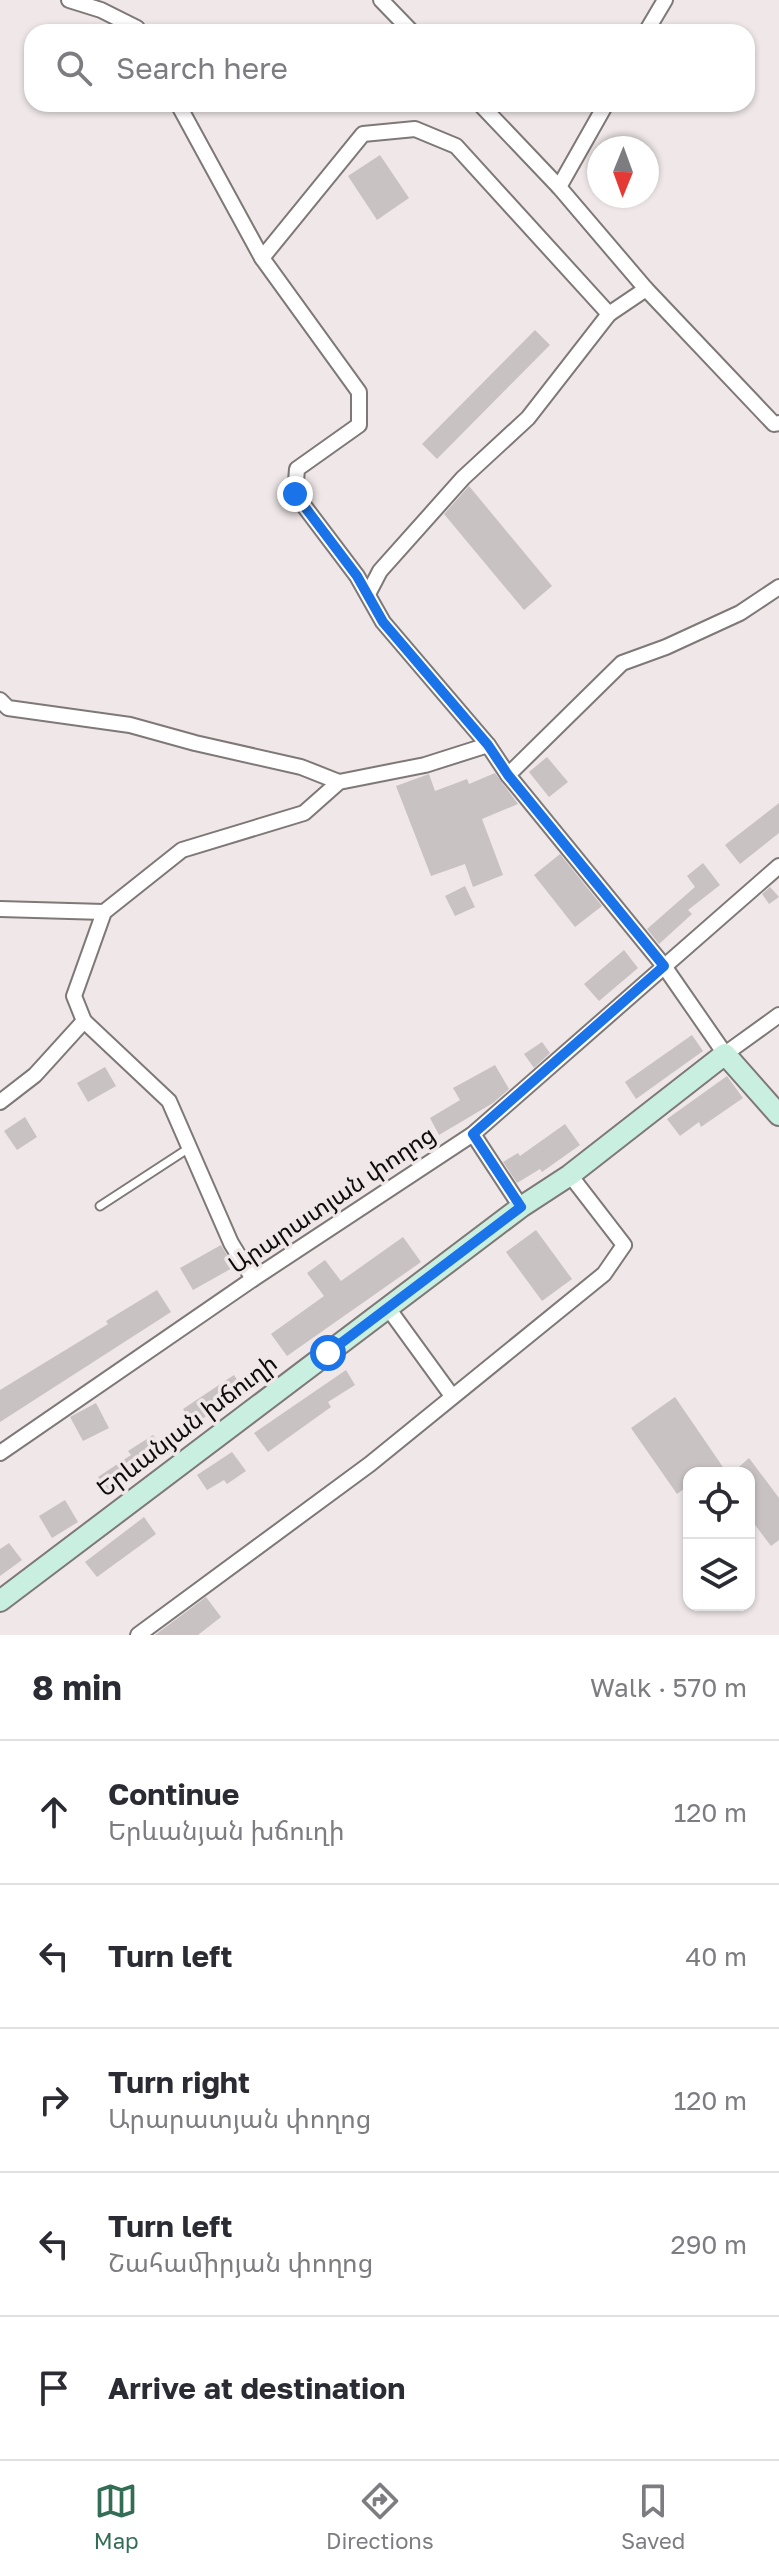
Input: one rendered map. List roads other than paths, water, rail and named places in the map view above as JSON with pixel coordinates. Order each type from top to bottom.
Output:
[{"type":"main road","points":[[725,1054],[779,1115]]},
{"type":"main road","name":"Երևանյան խճուղի","points":[[0,1601],[521,1207],[570,1175],[725,1054]]},
{"type":"street","points":[[69,0],[104,5],[131,24]]},
{"type":"street","points":[[381,0],[404,24]]},
{"type":"street","points":[[651,24],[665,0]]},
{"type":"street","points":[[182,112],[262,258],[359,392],[359,425],[297,469],[295,494],[357,576],[383,622],[488,745],[508,775],[664,966],[725,1054],[779,1015]]},
{"type":"street","points":[[488,112],[559,187],[646,289],[774,424],[779,423]]},
{"type":"street","points":[[559,187],[601,112]]},
{"type":"street","points":[[262,258],[363,134],[415,129],[456,146],[609,314]]},
{"type":"street","points":[[368,594],[380,571],[463,478],[528,418],[609,314],[646,289]]},
{"type":"street","points":[[508,775],[622,663],[666,647],[740,613],[779,587]]},
{"type":"street","points":[[0,700],[8,708],[130,725],[301,767],[339,782]]},
{"type":"street","points":[[253,1279],[231,1243],[169,1101],[84,1021],[74,996],[104,912],[182,850],[304,813],[339,782],[425,765],[488,745]]},
{"type":"street","name":"Արարատյան փողոց","points":[[0,1453],[253,1279],[473,1134],[779,866]]},
{"type":"street","points":[[0,909],[104,912]]},
{"type":"street","points":[[0,1102],[35,1075],[84,1021]]},
{"type":"street","points":[[473,1134],[521,1207]]},
{"type":"street","points":[[138,1635],[370,1464],[604,1274],[624,1245],[570,1175]]},
{"type":"street","points":[[388,1308],[452,1396]]},
{"type":"lane","points":[[100,1206],[189,1148]]}]
